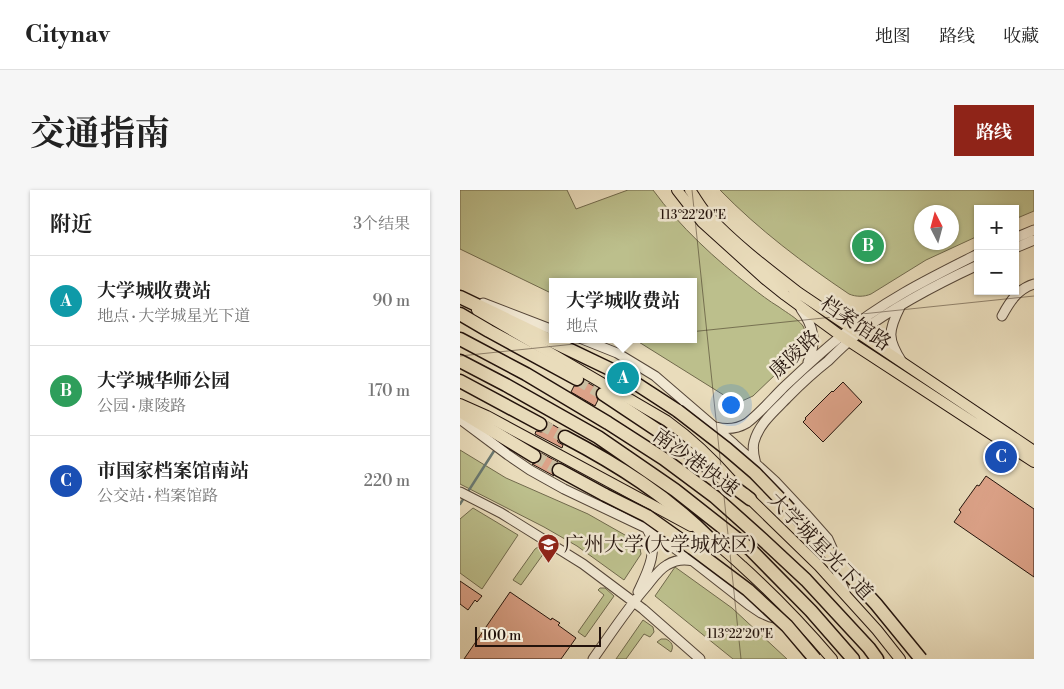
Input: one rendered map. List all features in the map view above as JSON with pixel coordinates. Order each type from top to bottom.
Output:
[{"type":"highway","points":[[460,297],[549,340]]},
{"type":"highway","points":[[460,314],[577,380]]},
{"type":"highway","name":"南沙港快速","points":[[460,339],[526,374],[608,423],[664,459],[715,497],[806,580],[876,659]]},
{"type":"highway","points":[[556,343],[612,370]]},
{"type":"highway","name":"南沙港快速","points":[[460,360],[598,437],[675,490],[750,548],[811,611],[853,659]]},
{"type":"highway","points":[[460,381],[540,424]]},
{"type":"highway","points":[[636,383],[678,411],[755,474],[854,579],[921,659]]},
{"type":"highway","points":[[603,394],[659,431],[750,498]]},
{"type":"highway","points":[[460,411],[534,456]]},
{"type":"highway","points":[[565,437],[647,485],[710,538]]},
{"type":"highway","points":[[558,470],[647,516],[692,548],[748,590],[787,626],[814,659]]},
{"type":"main road","name":"档案馆路","points":[[677,190],[702,222],[765,279],[798,305],[1034,462]]},
{"type":"main road","name":"档案馆路","points":[[690,190],[707,214],[753,256],[799,293],[1034,452]]},
{"type":"main road","name":"大学城星光下道","points":[[460,297],[498,324],[667,421],[685,434],[713,459],[819,566],[877,630],[900,659]]},
{"type":"main road","points":[[460,404],[487,416],[684,522],[710,538],[764,586],[832,659]]},
{"type":"street","points":[[1019,236],[1034,230]]},
{"type":"street","points":[[1019,246],[1034,240]]},
{"type":"street","name":"康陵路","points":[[714,426],[734,429],[747,423],[806,366],[845,338],[886,304],[919,284],[974,256]]},
{"type":"street","name":"康陵路","points":[[854,331],[944,281],[974,267]]},
{"type":"street","points":[[1002,316],[1008,304],[1017,293],[1034,284]]},
{"type":"street","points":[[460,297],[549,329]]},
{"type":"street","points":[[798,305],[813,332],[813,348],[806,366]]},
{"type":"street","points":[[900,306],[893,320],[890,334],[894,350],[903,364]]},
{"type":"street","name":"康陵路","points":[[756,464],[753,452],[754,443],[761,427],[772,413],[845,338]]},
{"type":"street","points":[[592,343],[617,353],[655,376],[756,464],[828,539],[846,595]]},
{"type":"street","points":[[460,419],[530,470],[646,528],[761,613],[770,617],[800,623]]},
{"type":"street","points":[[460,492],[501,512],[583,564],[634,601],[700,659]]},
{"type":"street","points":[[634,601],[647,571],[653,550],[651,538],[646,528]]},
{"type":"street","points":[[593,659],[634,601],[656,574],[666,565],[678,561],[690,560],[694,562]]},
{"type":"green space","points":[[460,190],[567,190],[576,209],[628,190],[653,190],[686,230],[711,254],[751,287],[801,323],[806,339],[800,351],[753,396],[742,401],[730,399],[640,343],[697,343],[697,278],[549,278],[549,292],[460,249]]},
{"type":"green space","points":[[720,190],[1034,190],[1034,211],[1019,217],[1019,205],[974,205],[974,238],[959,245],[959,205],[914,205],[914,250],[948,250],[926,260],[866,296],[849,294],[766,232]]},
{"type":"green space","points":[[460,450],[506,478],[588,514],[639,543],[641,554],[624,580],[577,546],[460,484]]},
{"type":"green space","points":[[473,508],[518,535],[482,589],[460,573],[460,519]]},
{"type":"green space","points":[[538,547],[542,547],[550,552],[551,556],[544,553],[521,585],[513,580]]},
{"type":"green space","points":[[675,567],[732,608],[787,659],[733,659],[655,596]]},
{"type":"green space","points":[[605,588],[614,596],[585,637],[578,632],[604,595],[598,590]]},
{"type":"green space","points":[[643,620],[653,627],[654,632],[650,637],[644,634],[626,659],[616,659]]},
{"type":"green space","points":[[661,639],[666,639],[671,643],[671,652],[657,642]]},
{"type":"building","points":[[619,361],[640,374],[628,379],[627,383],[630,391],[609,379],[619,374],[620,369],[617,364]]},
{"type":"building","points":[[585,381],[597,388],[595,394],[598,400],[595,406],[571,392],[574,386],[581,386]]},
{"type":"building","points":[[843,382],[862,402],[823,442],[803,422]]},
{"type":"building","points":[[548,422],[562,430],[558,433],[557,437],[558,442],[563,445],[562,448],[535,434],[536,431],[545,431]]},
{"type":"building","points":[[541,453],[558,462],[554,463],[552,467],[551,471],[554,476],[532,464],[541,461]]},
{"type":"building","points":[[986,476],[1034,509],[1034,577],[954,522],[961,512],[959,510]]},
{"type":"building","points":[[460,581],[482,596],[477,602],[475,600],[468,610],[460,604]]},
{"type":"building","points":[[510,592],[551,620],[552,618],[560,623],[558,625],[576,638],[561,659],[464,659]]},
{"type":"waterway","points":[[460,504],[494,451]]},
{"type":"tunnel","points":[[612,370],[635,383]]},
{"type":"tunnel","points":[[577,379],[603,394]]},
{"type":"tunnel","points":[[540,424],[565,437]]},
{"type":"tunnel","points":[[534,456],[559,470]]},
{"type":"place","name":"大学城华师公园","points":[[868,246]]},
{"type":"place","name":"大学城收费站","points":[[623,378]]},
{"type":"place","name":"市国家档案馆南站","points":[[1001,457]]},
{"type":"place","name":"广州大学(大学城校区)","points":[[548,563]]}]
